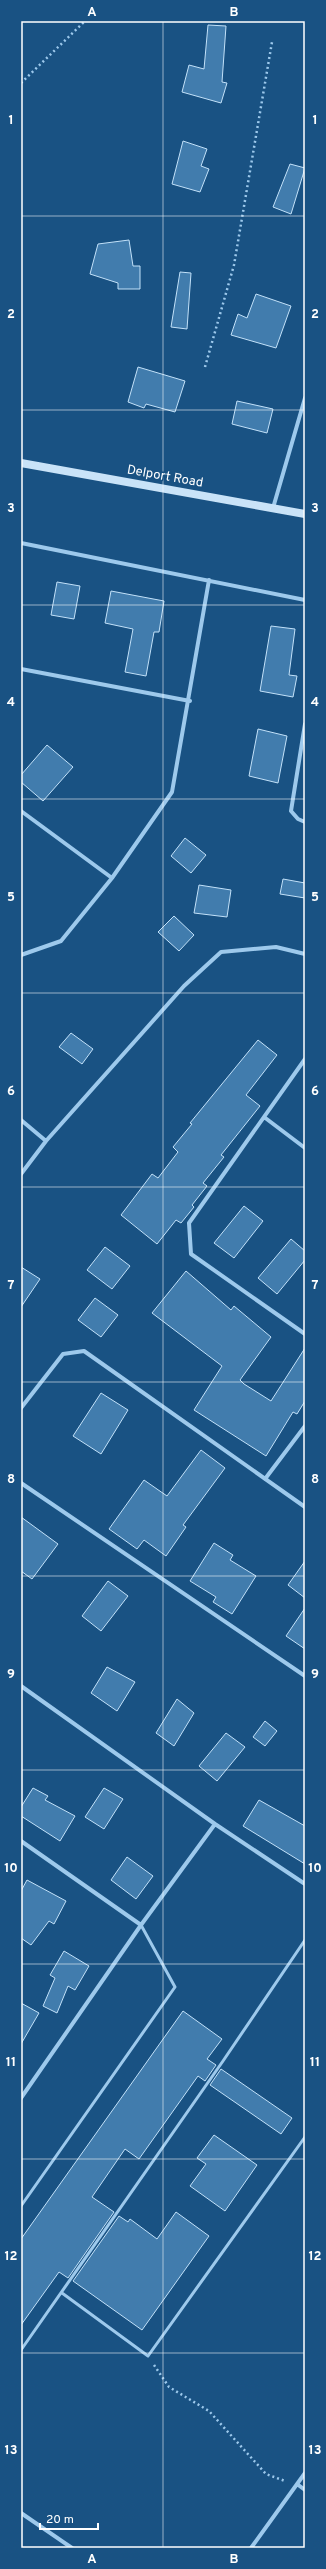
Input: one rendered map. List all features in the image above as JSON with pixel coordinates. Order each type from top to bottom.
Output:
[{"type":"main road","name":"Delport Road","points":[[21,463],[305,514]]},
{"type":"street","points":[[273,509],[305,398]]},
{"type":"street","points":[[21,543],[305,600]]},
{"type":"street","points":[[21,955],[61,941],[112,878],[172,792],[190,701],[209,580]]},
{"type":"street","points":[[21,669],[190,701]]},
{"type":"street","points":[[305,724],[291,811],[298,819],[305,822]]},
{"type":"street","points":[[21,811],[112,878]]},
{"type":"street","points":[[21,1174],[46,1141],[184,986],[221,952],[276,947],[305,954]]},
{"type":"street","points":[[305,1060],[188,1222],[191,1254],[305,1334]]},
{"type":"street","points":[[264,1117],[305,1148]]},
{"type":"street","points":[[21,1120],[46,1141]]},
{"type":"street","points":[[21,1408],[63,1354],[84,1351],[305,1507]]},
{"type":"street","points":[[265,1479],[305,1426]]},
{"type":"street","points":[[21,1483],[305,1676]]},
{"type":"street","points":[[21,1686],[215,1824],[305,1884]]},
{"type":"street","points":[[21,2098],[141,1925],[215,1824]]},
{"type":"street","points":[[21,1841],[141,1925]]},
{"type":"street","points":[[251,2548],[305,2473]]},
{"type":"street","points":[[297,2484],[305,2490]]},
{"type":"street","points":[[21,2513],[72,2548]]},
{"type":"lane","points":[[21,2206],[175,1987],[141,1925]]},
{"type":"lane","points":[[21,2350],[62,2293],[305,1940]]},
{"type":"lane","points":[[62,2293],[148,2356],[305,2136]]},
{"type":"path","points":[[21,83],[85,21]]},
{"type":"path","points":[[205,367],[234,265],[272,42]]},
{"type":"path","points":[[148,2356],[169,2388],[210,2411],[266,2474],[297,2484]]},
{"type":"building","points":[[208,25],[226,26],[222,82],[227,83],[221,103],[182,92],[189,65],[204,69]]},
{"type":"building","points":[[183,141],[207,149],[201,166],[209,169],[200,192],[172,184]]},
{"type":"building","points":[[290,164],[305,168],[291,214],[273,207]]},
{"type":"building","points":[[129,240],[133,266],[140,266],[140,289],[118,289],[118,283],[90,274],[98,244]]},
{"type":"building","points":[[180,272],[191,273],[187,329],[171,327]]},
{"type":"building","points":[[256,294],[291,306],[276,348],[231,335],[238,314],[247,318]]},
{"type":"building","points":[[138,367],[185,381],[175,412],[146,404],[144,408],[128,402]]},
{"type":"building","points":[[237,401],[273,409],[267,433],[232,424]]},
{"type":"building","points":[[57,582],[80,586],[74,619],[51,615]]},
{"type":"building","points":[[111,591],[164,601],[159,632],[154,632],[146,676],[125,672],[133,629],[105,623]]},
{"type":"building","points":[[271,626],[295,629],[289,675],[297,676],[293,697],[260,691]]},
{"type":"building","points":[[258,729],[287,736],[278,783],[249,776]]},
{"type":"building","points":[[47,745],[73,767],[43,801],[21,782],[21,775]]},
{"type":"building","points":[[185,838],[206,855],[191,873],[171,856]]},
{"type":"building","points":[[283,879],[305,883],[305,898],[280,894]]},
{"type":"building","points":[[199,885],[231,890],[227,917],[194,913]]},
{"type":"building","points":[[174,916],[194,935],[179,951],[158,932]]},
{"type":"building","points":[[71,1033],[93,1049],[82,1064],[59,1047]]},
{"type":"building","points":[[258,1040],[277,1055],[246,1095],[260,1106],[221,1155],[224,1157],[203,1183],[207,1186],[192,1205],[194,1207],[181,1223],[176,1220],[157,1244],[121,1215],[152,1174],[158,1178],[178,1152],[173,1147],[192,1124],[190,1123]]},
{"type":"building","points":[[244,1206],[263,1221],[234,1258],[214,1243]]},
{"type":"building","points":[[291,1239],[305,1251],[305,1260],[277,1294],[258,1278]]},
{"type":"building","points":[[105,1247],[130,1266],[112,1289],[87,1270]]},
{"type":"building","points":[[21,1267],[40,1279],[21,1307]]},
{"type":"building","points":[[186,1271],[231,1310],[234,1306],[271,1337],[240,1380],[244,1384],[271,1401],[305,1348],[305,1401],[297,1414],[293,1412],[266,1456],[194,1410],[222,1366],[152,1313]]},
{"type":"building","points":[[95,1298],[118,1315],[101,1337],[78,1320]]},
{"type":"building","points":[[101,1393],[128,1410],[101,1454],[73,1436]]},
{"type":"building","points":[[201,1450],[225,1468],[183,1525],[186,1527],[166,1556],[144,1540],[137,1549],[109,1529],[144,1480],[167,1496]]},
{"type":"building","points":[[21,1517],[58,1544],[32,1579],[21,1571]]},
{"type":"building","points":[[214,1543],[233,1555],[230,1560],[256,1576],[232,1614],[213,1602],[216,1597],[190,1581]]},
{"type":"building","points":[[305,1561],[305,1598],[288,1585]]},
{"type":"building","points":[[108,1581],[128,1596],[101,1631],[82,1616]]},
{"type":"building","points":[[305,1608],[305,1649],[286,1636]]},
{"type":"building","points":[[107,1667],[135,1682],[117,1711],[91,1693]]},
{"type":"building","points":[[177,1699],[194,1713],[174,1746],[156,1733]]},
{"type":"building","points":[[265,1721],[277,1731],[265,1746],[253,1737]]},
{"type":"building","points":[[226,1733],[245,1747],[217,1781],[199,1766]]},
{"type":"building","points":[[33,1788],[48,1796],[45,1800],[75,1816],[60,1841],[21,1816],[21,1807]]},
{"type":"building","points":[[104,1788],[123,1799],[104,1829],[85,1817]]},
{"type":"building","points":[[259,1800],[305,1826],[305,1864],[243,1826]]},
{"type":"building","points":[[127,1857],[153,1876],[136,1899],[111,1880]]},
{"type":"building","points":[[27,1880],[66,1901],[54,1924],[49,1921],[31,1945],[21,1938],[21,1891]]},
{"type":"building","points":[[64,1951],[89,1966],[75,1990],[68,1986],[57,2013],[43,2006],[55,1978],[50,1975]]},
{"type":"building","points":[[21,2003],[39,2013],[21,2044]]},
{"type":"building","points":[[183,2011],[222,2039],[207,2059],[216,2065],[205,2081],[198,2076],[139,2159],[125,2149],[92,2197],[114,2212],[68,2278],[59,2272],[21,2325],[21,2239]]},
{"type":"building","points":[[221,2069],[292,2118],[281,2134],[210,2085]]},
{"type":"building","points":[[214,2135],[257,2165],[225,2211],[190,2186],[206,2164],[197,2158]]},
{"type":"building","points":[[176,2212],[209,2236],[142,2330],[73,2281],[119,2216],[128,2222],[130,2219],[157,2239]]}]
